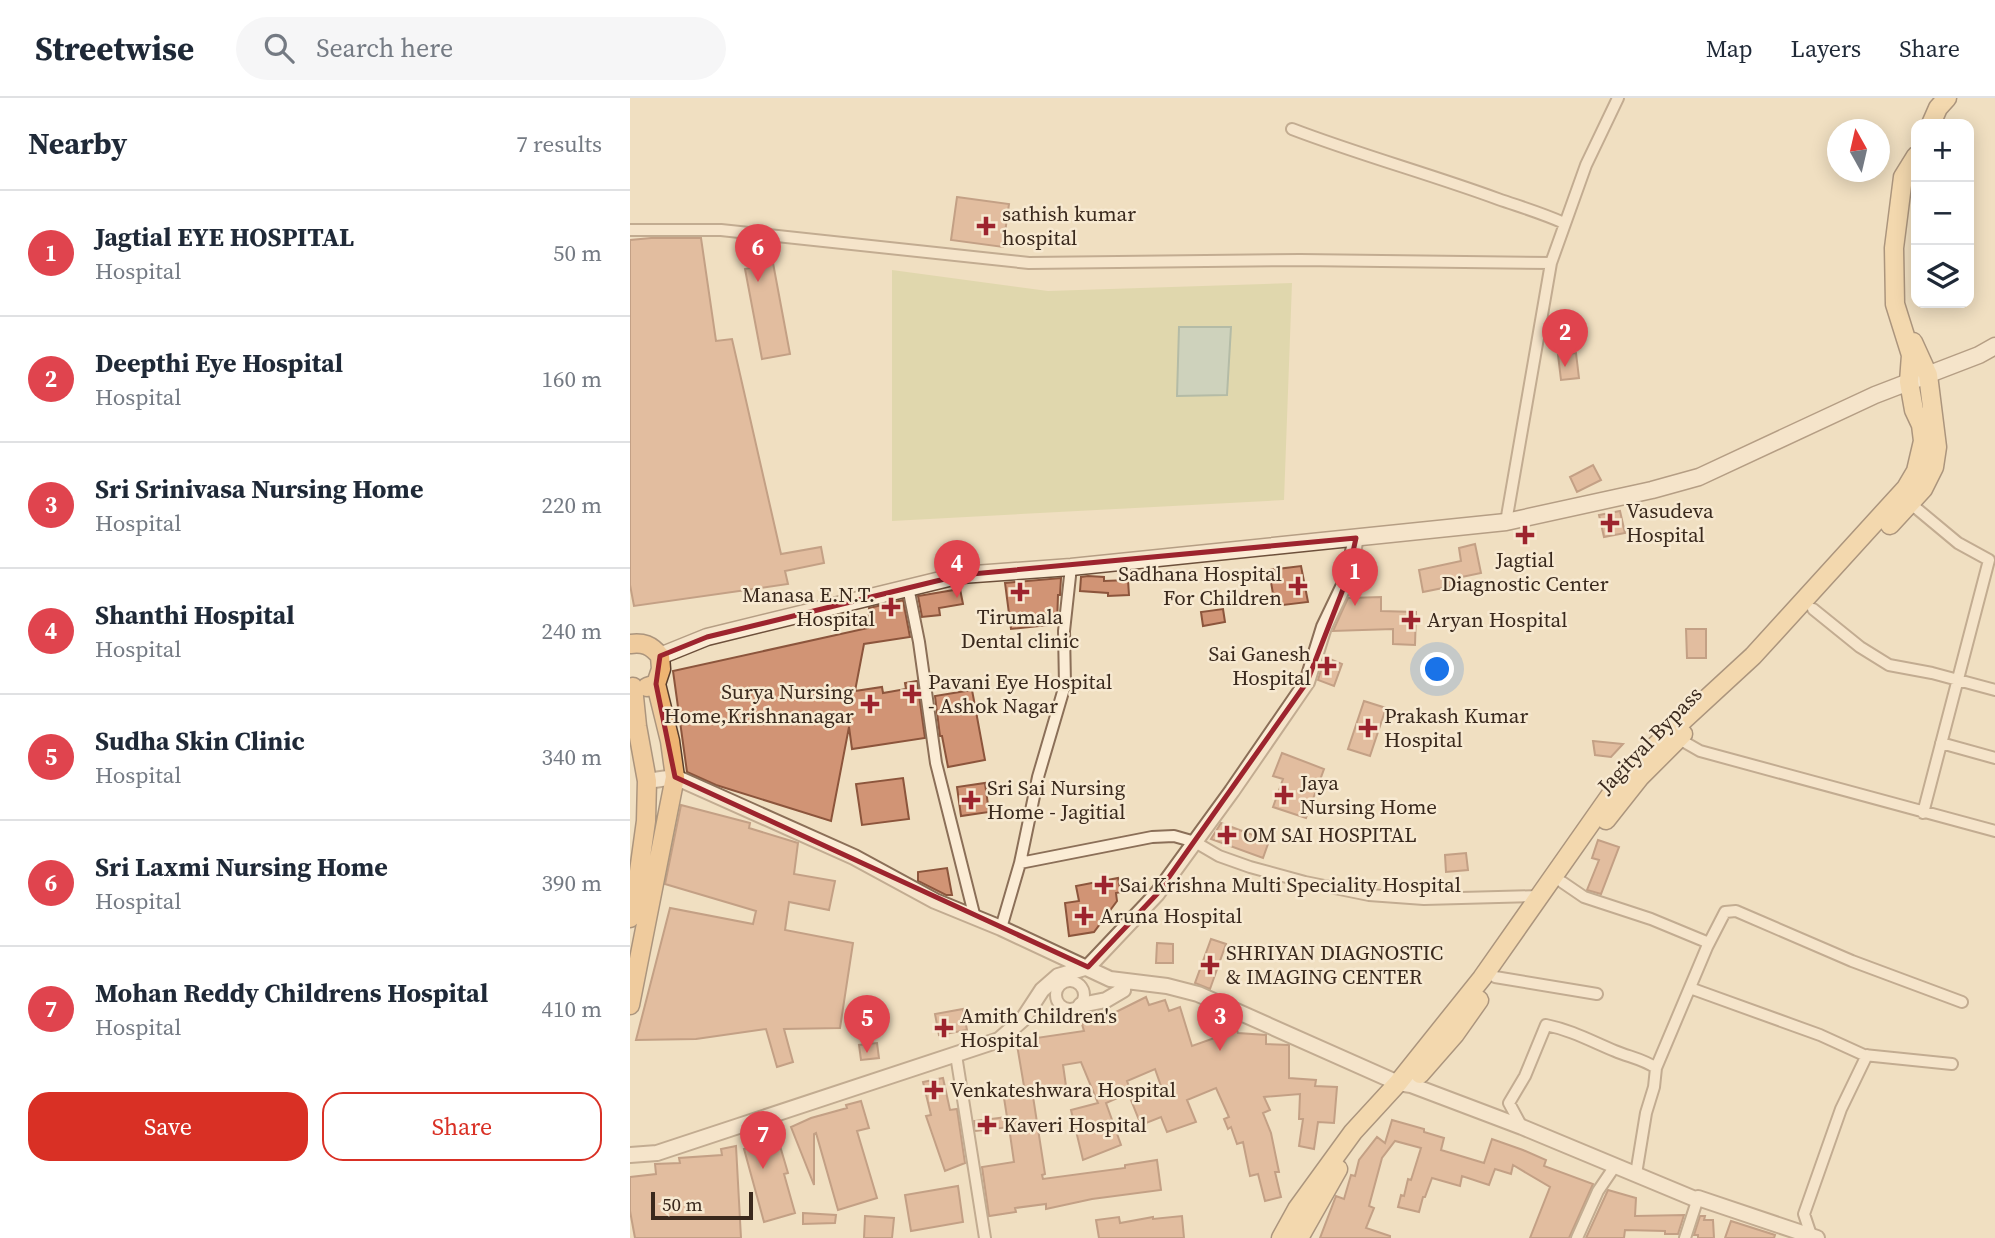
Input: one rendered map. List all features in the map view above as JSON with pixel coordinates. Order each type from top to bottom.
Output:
[{"type":"highway","points":[[630,642],[648,645],[660,656],[661,669],[656,684],[670,741],[674,777],[630,1006]]},
{"type":"highway","points":[[630,918],[646,821],[647,782],[632,687],[649,687],[656,684]]},
{"type":"main road","points":[[1933,119],[1947,98]]},
{"type":"main road","name":"Jagityal Bypass","points":[[1299,1238],[1335,1174],[1482,978],[1626,773],[1753,656],[1906,488],[1916,471],[1923,441],[1921,425],[1913,410],[1909,382],[1911,355],[1895,304],[1894,248],[1903,177],[1911,164]]},
{"type":"main road","name":"Jagityal Bypass","points":[[1281,1238],[1297,1209],[1353,1132],[1455,1034],[1618,803],[1640,777],[1813,609],[1923,489],[1934,467],[1937,447],[1928,374],[1895,304]]},
{"type":"main road","points":[[660,656],[707,637],[961,575],[1071,567],[1506,522],[1652,490],[1699,477],[1875,395],[1979,355],[1995,346]]},
{"type":"street","points":[[1506,522],[1551,262],[1586,165],[1618,98]]},
{"type":"street","points":[[1292,129],[1357,154],[1431,175],[1538,211],[1564,223]]},
{"type":"street","points":[[630,230],[721,230],[1029,263],[1300,260],[1551,262]]},
{"type":"street","points":[[1910,503],[1958,543],[1989,560],[1923,813]]},
{"type":"street","points":[[630,1155],[657,1153],[999,1040],[1023,1019],[1042,990],[1088,967],[1157,894],[1307,682],[1324,627],[1347,579],[1356,538]]},
{"type":"street","points":[[1002,928],[1020,863],[1038,777],[1065,685],[1065,631],[1071,567]]},
{"type":"street","points":[[908,587],[919,642],[936,763],[975,918]]},
{"type":"street","points":[[1813,609],[1860,647],[1889,665],[1995,690]]},
{"type":"street","points":[[1679,739],[1700,751],[1995,831]]},
{"type":"street","points":[[1941,743],[1995,758]]},
{"type":"street","points":[[647,782],[674,777],[854,857],[935,901],[1002,928],[1110,979],[1167,986],[1198,994],[1404,1084],[1522,1127],[1695,1199],[1814,1237]]},
{"type":"street","points":[[1020,863],[1152,836],[1174,836],[1195,842],[1219,856],[1250,867],[1369,895],[1424,899],[1539,896]]},
{"type":"street","points":[[1562,883],[1584,897],[1608,907],[1651,919],[1709,943]]},
{"type":"street","points":[[1636,1174],[1656,1068],[1725,912],[1737,911],[1840,957],[1962,1002]]},
{"type":"street","points":[[1495,978],[1597,994]]},
{"type":"street","points":[[1063,979],[1056,995],[1059,1004],[1068,1009],[1106,1000],[1123,990],[1122,981]]},
{"type":"street","points":[[1063,979],[1080,985],[1084,992],[1081,1005]]},
{"type":"street","points":[[1690,988],[1867,1055],[1952,1064]]},
{"type":"street","points":[[1522,1127],[1509,1103],[1525,1076],[1546,1025],[1567,1030],[1616,1052],[1646,1060],[1656,1068]]},
{"type":"street","points":[[956,1055],[985,1238]]},
{"type":"street","points":[[1814,1237],[1804,1214],[1841,1109],[1867,1055]]},
{"type":"street","points":[[1577,1238],[1598,1191],[1615,1166]]},
{"type":"street","points":[[1685,1238],[1698,1198]]},
{"type":"highlighted area","points":[[1356,538],[1347,579],[1307,682],[1157,894],[1088,967],[675,777],[656,684],[660,656],[707,637],[961,575]]},
{"type":"green space","points":[[892,270],[1048,291],[1292,283],[1284,500],[892,521]]},
{"type":"shaded area","points":[[1179,327],[1231,327],[1227,395],[1177,396]]},
{"type":"building","points":[[957,197],[1009,204],[1003,247],[951,240]]},
{"type":"building","points":[[701,238],[716,341],[732,339],[781,554],[821,547],[824,563],[785,571],[788,584],[634,606],[630,585],[630,240]]},
{"type":"building","points":[[773,263],[790,354],[762,359],[745,269]]},
{"type":"building","points":[[1576,353],[1579,378],[1561,380],[1558,355]]},
{"type":"building","points":[[1593,465],[1601,480],[1577,492],[1570,477]]},
{"type":"building","points":[[1620,511],[1625,533],[1604,537],[1599,515]]},
{"type":"building","points":[[1475,544],[1481,573],[1452,579],[1453,586],[1423,592],[1419,570],[1461,561],[1459,548]]},
{"type":"building","points":[[1301,566],[1308,602],[1275,606],[1269,570]]},
{"type":"building","points":[[1081,577],[1104,577],[1104,581],[1128,580],[1129,595],[1108,596],[1108,593],[1080,591]]},
{"type":"building","points":[[1061,578],[1057,624],[1011,629],[1005,583]]},
{"type":"building","points":[[960,589],[963,604],[939,608],[940,615],[922,617],[918,596]]},
{"type":"building","points":[[1381,597],[1381,611],[1416,612],[1415,645],[1393,644],[1393,629],[1333,631],[1348,598]]},
{"type":"building","points":[[903,600],[910,637],[864,644],[855,691],[882,687],[883,693],[906,689],[905,683],[917,681],[925,738],[852,749],[849,727],[831,821],[716,785],[687,772],[673,671],[868,628],[869,608]]},
{"type":"building","points":[[1223,609],[1225,622],[1203,626],[1201,612]]},
{"type":"building","points":[[1686,629],[1706,629],[1706,658],[1687,658]]},
{"type":"building","points":[[1325,657],[1342,664],[1334,686],[1318,680]]},
{"type":"building","points":[[972,690],[985,760],[948,767],[940,736],[935,696]]},
{"type":"building","points":[[1364,701],[1386,708],[1370,756],[1348,749]]},
{"type":"building","points":[[1593,741],[1623,744],[1611,757],[1595,755]]},
{"type":"building","points":[[1282,753],[1324,769],[1306,818],[1273,807],[1283,779],[1273,776]]},
{"type":"building","points":[[903,778],[909,819],[862,825],[856,784]]},
{"type":"building","points":[[985,783],[989,812],[961,816],[957,787]]},
{"type":"building","points":[[681,805],[750,823],[749,828],[798,843],[794,874],[835,881],[829,910],[789,902],[785,930],[853,943],[840,1028],[784,1029],[793,1062],[777,1067],[766,1029],[696,1039],[636,1040],[670,908],[753,924],[756,911],[665,884]]},
{"type":"building","points":[[1221,823],[1269,841],[1263,858],[1211,839]]},
{"type":"building","points":[[1598,840],[1619,847],[1601,894],[1587,890],[1599,860],[1592,858]]},
{"type":"building","points":[[1466,853],[1468,870],[1446,872],[1445,855]]},
{"type":"building","points":[[947,868],[952,895],[946,895],[918,881],[918,872]]},
{"type":"building","points":[[1118,878],[1121,892],[1116,893],[1117,901],[1094,932],[1069,936],[1065,903],[1079,901],[1076,886]]},
{"type":"building","points":[[1211,939],[1226,944],[1210,989],[1195,983]]},
{"type":"building","points":[[1157,943],[1173,944],[1173,963],[1156,963]]},
{"type":"building","points":[[1146,997],[1149,1005],[1165,1000],[1169,1011],[1180,1007],[1192,1046],[1237,1030],[1238,1033],[1266,1035],[1266,1044],[1289,1045],[1289,1078],[1316,1080],[1315,1086],[1337,1087],[1334,1123],[1318,1122],[1314,1149],[1299,1146],[1303,1119],[1299,1119],[1300,1094],[1264,1097],[1270,1110],[1263,1113],[1271,1133],[1281,1197],[1265,1201],[1258,1174],[1250,1176],[1243,1142],[1237,1144],[1231,1127],[1228,1129],[1224,1119],[1229,1117],[1216,1088],[1187,1100],[1196,1122],[1167,1132],[1161,1117],[1141,1125],[1131,1100],[1162,1089],[1155,1069],[1127,1081],[1131,1092],[1106,1103],[1121,1145],[1083,1160],[1071,1110],[1098,1103],[1081,1062],[1063,1065],[1066,1086],[1032,1090],[1045,1174],[1042,1175],[1043,1179],[1125,1168],[1125,1165],[1157,1160],[1161,1190],[1092,1199],[1046,1209],[1046,1204],[1015,1208],[1016,1212],[989,1216],[982,1167],[1014,1162],[1009,1127],[976,1131],[974,1121],[1007,1117],[1004,1098],[1022,1096],[1021,1086],[1024,1086],[1017,1045],[1036,1042],[1036,1038],[1084,1031],[1082,1024],[1103,1016],[1104,1018]]},
{"type":"building","points":[[963,1009],[967,1030],[939,1035],[935,1014]]},
{"type":"building","points":[[877,1043],[879,1058],[861,1060],[859,1045]]},
{"type":"building","points":[[943,1078],[950,1110],[957,1109],[965,1163],[945,1171],[926,1116],[931,1115],[923,1082]]},
{"type":"building","points":[[861,1101],[869,1128],[857,1131],[877,1198],[838,1210],[816,1133],[814,1185],[791,1127]]},
{"type":"building","points":[[1392,1120],[1444,1138],[1441,1150],[1484,1163],[1492,1139],[1546,1160],[1544,1166],[1593,1184],[1569,1238],[1530,1238],[1550,1187],[1513,1165],[1511,1174],[1495,1169],[1489,1185],[1462,1176],[1460,1186],[1432,1178],[1419,1212],[1398,1207],[1408,1179],[1411,1180],[1421,1148],[1395,1141],[1382,1158],[1369,1206],[1374,1208],[1366,1228],[1390,1238],[1320,1238],[1336,1196],[1344,1199],[1359,1160],[1377,1137],[1385,1143]]},
{"type":"building","points":[[778,1139],[788,1173],[784,1174],[795,1213],[764,1222],[744,1149]]},
{"type":"building","points":[[736,1146],[741,1238],[635,1238],[630,1211],[630,1177],[656,1174],[655,1164],[680,1163],[679,1158],[722,1155],[721,1149]]},
{"type":"building","points":[[958,1186],[963,1222],[911,1231],[905,1195]]},
{"type":"building","points":[[1608,1190],[1636,1198],[1635,1216],[1684,1215],[1678,1234],[1625,1230],[1624,1238],[1586,1238]]},
{"type":"building","points":[[803,1213],[836,1215],[835,1223],[803,1224]]},
{"type":"building","points":[[865,1216],[894,1218],[892,1238],[864,1238]]},
{"type":"building","points":[[1182,1216],[1184,1238],[1099,1238],[1096,1220],[1119,1217],[1120,1223],[1153,1217]]},
{"type":"building","points":[[1700,1216],[1705,1216],[1704,1220],[1713,1220],[1714,1238],[1698,1238],[1698,1235],[1694,1235]]},
{"type":"building","points":[[1731,1221],[1775,1235],[1774,1238],[1725,1238]]},
{"type":"place","name":"sathish kumar hospital","points":[[986,226]]},
{"type":"place","name":"Sri Laxmi Nursing Home","points":[[758,282]]},
{"type":"place","name":"Deepthi Eye Hospital","points":[[1565,367]]},
{"type":"place","name":"Vasudeva Hospital","points":[[1610,523]]},
{"type":"place","name":"Jagtial Diagnostic Center","points":[[1525,535]]},
{"type":"place","name":"Sadhana Hospital For Children","points":[[1298,586]]},
{"type":"place","name":"Tirumala Dental clinic","points":[[1020,592]]},
{"type":"place","name":"Shanthi Hospital","points":[[957,598]]},
{"type":"place","name":"Jagtial EYE HOSPITAL","points":[[1355,606]]},
{"type":"place","name":"Manasa E.N.T. Hospital","points":[[891,607]]},
{"type":"place","name":"Aryan Hospital","points":[[1411,620]]},
{"type":"place","name":"Sai Ganesh Hospital","points":[[1327,666]]},
{"type":"place","name":"Pavani Eye Hospital - Ashok Nagar","points":[[912,694]]},
{"type":"place","name":"Surya Nursing Home,Krishnanagar","points":[[870,704]]},
{"type":"place","name":"Prakash Kumar Hospital","points":[[1368,728]]},
{"type":"place","name":"Jaya Nursing Home","points":[[1284,795]]},
{"type":"place","name":"Sri Sai Nursing Home - Jagitial","points":[[971,800]]},
{"type":"place","name":"OM SAI HOSPITAL","points":[[1227,835]]},
{"type":"place","name":"Sai Krishna Multi Speciality Hospital","points":[[1104,885]]},
{"type":"place","name":"Aruna Hospital","points":[[1084,916]]},
{"type":"place","name":"SHRIYAN DIAGNOSTIC & IMAGING CENTER","points":[[1210,965]]},
{"type":"place","name":"Amith Children's Hospital","points":[[944,1028]]},
{"type":"place","name":"Sri Srinivasa Nursing Home","points":[[1220,1051]]},
{"type":"place","name":"Sudha Skin Clinic","points":[[867,1053]]},
{"type":"place","name":"Venkateshwara Hospital","points":[[934,1090]]},
{"type":"place","name":"Kaveri Hospital","points":[[987,1125]]},
{"type":"place","name":"Mohan Reddy Childrens Hospital","points":[[763,1169]]}]
